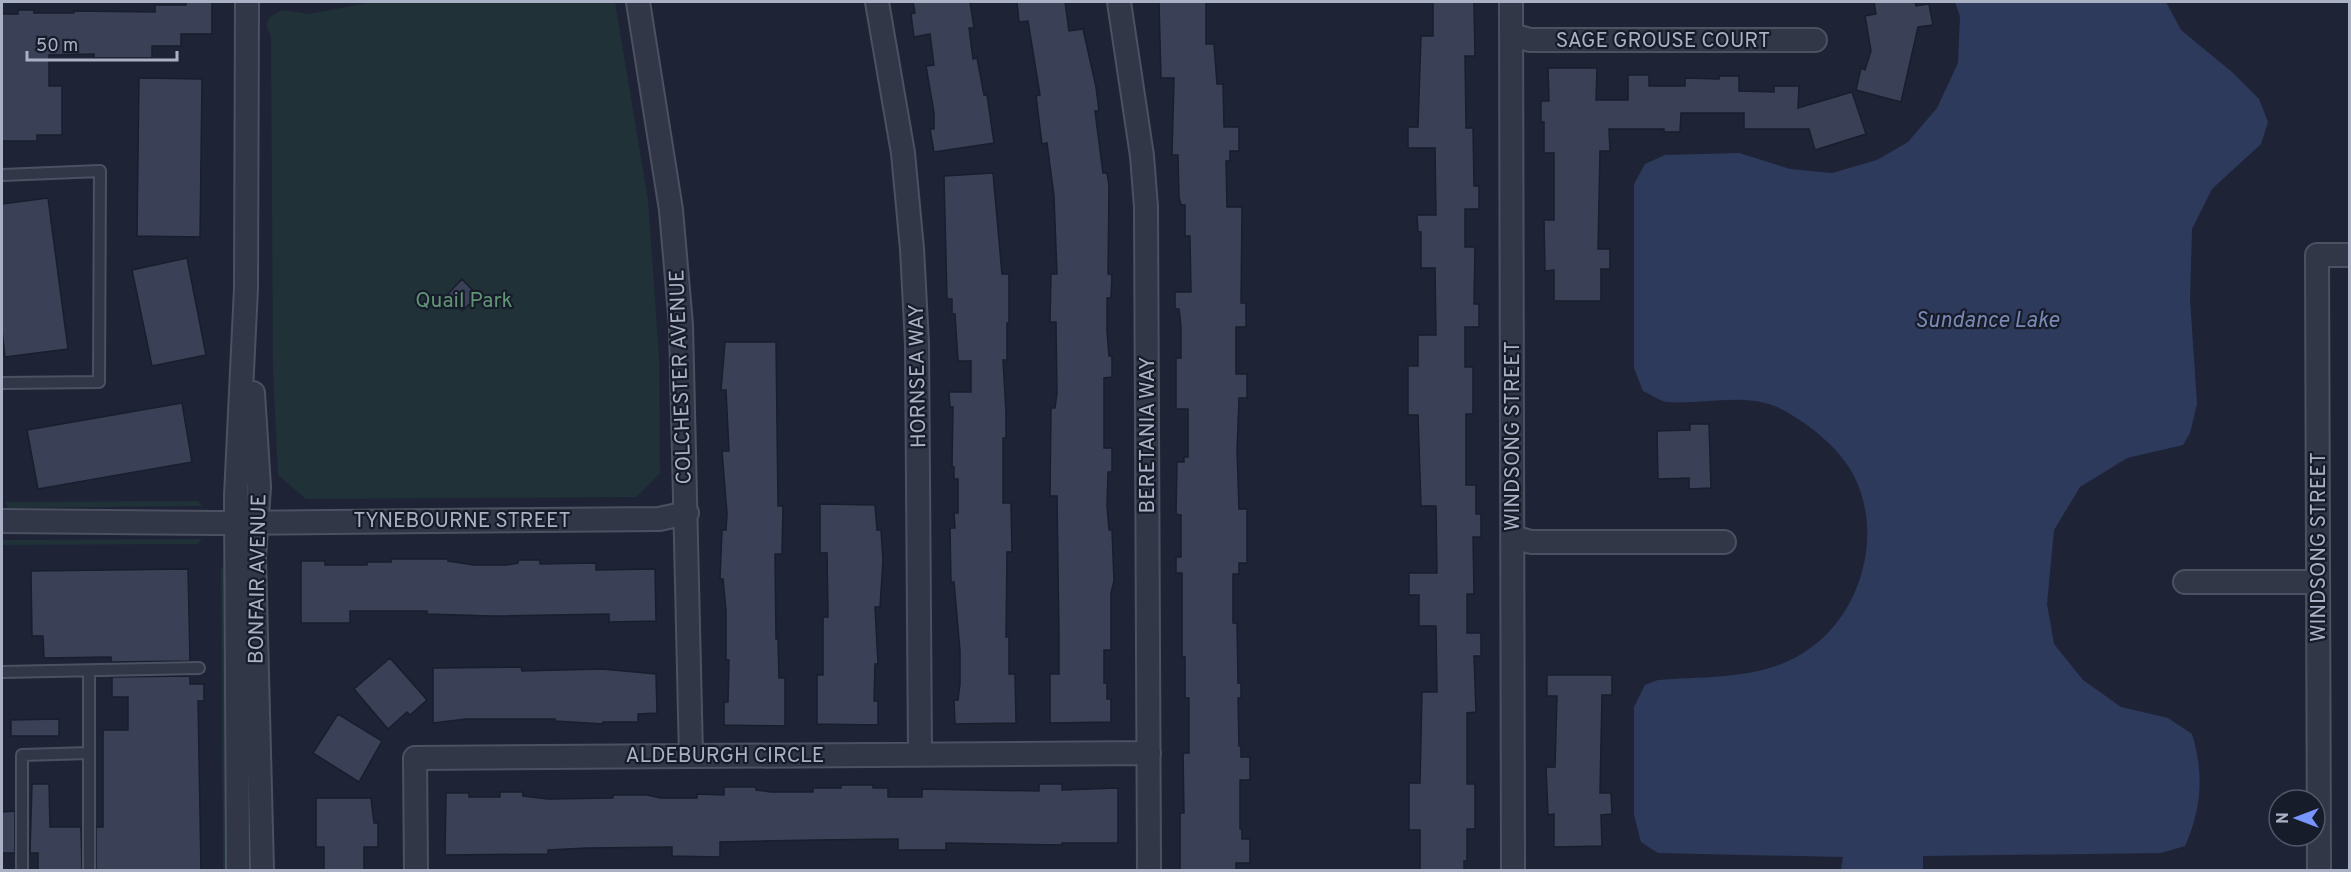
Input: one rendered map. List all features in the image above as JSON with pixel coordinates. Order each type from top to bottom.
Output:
[{"type":"street","name":"BONFAIR AVENUE","points":[[238,870],[246,523],[247,2]]},
{"type":"street","name":"COLCHESTER AVENUE","points":[[638,2],[671,210],[681,325],[682,446],[687,513],[691,756]]},
{"type":"street","name":"HORNSEA WAY","points":[[878,2],[903,153],[912,249],[917,344],[920,754]]},
{"type":"street","name":"BERETANIA WAY","points":[[1119,2],[1142,156],[1146,207],[1149,870]]},
{"type":"street","name":"WINDSONG STREET","points":[[1512,2],[1513,870]]},
{"type":"street","name":"SAGE GROUSE COURT","points":[[1512,35],[1530,40],[1815,40]]},
{"type":"street","name":"WINDSONG STREET","points":[[2319,870],[2317,255],[2349,255]]},
{"type":"street","name":"TYNEBOURNE STREET","points":[[2,521],[246,523],[659,519],[687,513]]},
{"type":"street","name":"BONFAIR AVENUE","points":[[246,523],[260,732],[262,870]]},
{"type":"street","points":[[1513,537],[1531,542],[1725,542]]},
{"type":"street","points":[[2185,582],[2318,582]]},
{"type":"street","name":"ALDEBURGH CIRCLE","points":[[416,870],[415,758],[1149,753]]},
{"type":"lane","points":[[2,175],[100,171],[99,382],[2,382]]},
{"type":"lane","points":[[2,672],[199,668]]},
{"type":"lane","points":[[89,671],[89,870]]},
{"type":"lane","points":[[22,870],[22,755],[89,753]]},
{"type":"green space","name":"Quail Park","points":[[374,2],[615,2],[648,200],[659,357],[660,473],[636,497],[306,499],[278,475],[273,372],[271,36],[266,25],[270,17],[282,10],[308,14]]},
{"type":"green space","points":[[198,501],[202,506],[8,508],[5,502]]},
{"type":"green space","points":[[202,539],[197,544],[2,545],[2,540]]},
{"type":"green space","points":[[226,565],[228,870],[223,870],[221,569]]},
{"type":"water","name":"Sundance Lake","points":[[1955,2],[2166,2],[2181,30],[2232,72],[2259,99],[2268,122],[2261,144],[2212,189],[2192,229],[2190,299],[2197,404],[2190,433],[2183,445],[2127,458],[2080,487],[2054,530],[2047,604],[2054,644],[2083,680],[2121,707],[2168,718],[2192,734],[2200,777],[2198,804],[2191,832],[2185,846],[2161,853],[1923,856],[1923,870],[1841,870],[1843,857],[1658,853],[1641,842],[1634,815],[1634,707],[1645,685],[1658,680],[1752,672],[1787,662],[1803,653],[1823,638],[1840,619],[1853,597],[1862,573],[1867,548],[1867,522],[1862,497],[1847,464],[1824,439],[1787,412],[1773,405],[1744,400],[1667,402],[1643,391],[1634,368],[1634,184],[1645,164],[1665,155],[1739,153],[1790,169],[1832,173],[1877,160],[1908,142],[1937,108],[1958,63],[1960,16]]},
{"type":"building","points":[[186,2],[212,2],[212,34],[181,34],[181,46],[152,46],[152,58],[94,58],[94,54],[49,55],[49,86],[62,86],[62,135],[37,135],[37,141],[2,141],[2,14],[18,14],[18,10],[34,10],[34,13],[155,12],[155,5],[186,5]]},
{"type":"building","points":[[913,2],[970,2],[974,28],[969,28],[973,59],[977,58],[984,95],[987,95],[994,143],[934,152],[930,129],[934,129],[934,113],[926,66],[934,65],[930,34],[914,37],[911,14],[915,13]]},
{"type":"building","points":[[1017,2],[1065,2],[1069,31],[1083,29],[1096,87],[1099,111],[1095,111],[1103,173],[1107,173],[1109,186],[1108,274],[1112,275],[1111,298],[1107,298],[1107,331],[1109,356],[1112,356],[1112,377],[1104,378],[1104,448],[1112,448],[1112,472],[1108,472],[1107,506],[1109,530],[1112,530],[1114,581],[1111,593],[1111,650],[1104,650],[1104,683],[1107,683],[1107,699],[1111,699],[1111,722],[1050,723],[1050,674],[1059,674],[1057,496],[1050,496],[1051,408],[1055,408],[1057,393],[1056,322],[1050,322],[1051,274],[1057,274],[1054,196],[1047,143],[1042,144],[1036,96],[1040,95],[1028,21],[1019,22]]},
{"type":"building","points":[[1159,2],[1206,2],[1206,44],[1214,44],[1217,84],[1223,84],[1224,127],[1239,127],[1239,151],[1230,151],[1230,161],[1226,161],[1227,207],[1242,207],[1241,303],[1246,303],[1246,327],[1236,327],[1236,374],[1247,374],[1247,398],[1239,398],[1237,451],[1239,509],[1247,509],[1247,563],[1239,563],[1239,574],[1233,574],[1233,623],[1237,623],[1238,683],[1241,683],[1241,698],[1238,698],[1239,746],[1241,746],[1241,757],[1250,757],[1250,780],[1240,780],[1240,829],[1242,829],[1242,839],[1250,839],[1250,863],[1236,863],[1236,870],[1180,870],[1180,813],[1184,813],[1183,753],[1189,753],[1189,698],[1185,698],[1185,657],[1182,657],[1182,573],[1176,573],[1176,557],[1181,557],[1181,515],[1176,514],[1177,462],[1184,462],[1184,457],[1188,457],[1188,409],[1176,409],[1176,358],[1181,358],[1181,327],[1179,309],[1175,309],[1175,292],[1191,292],[1190,236],[1185,236],[1185,205],[1181,205],[1179,197],[1178,155],[1172,155],[1174,78],[1161,78]]},
{"type":"building","points":[[1433,2],[1474,2],[1475,56],[1465,56],[1466,128],[1473,128],[1474,186],[1479,186],[1479,209],[1465,209],[1465,247],[1475,247],[1474,304],[1479,304],[1479,327],[1465,327],[1465,367],[1473,367],[1473,414],[1466,414],[1466,485],[1476,485],[1476,514],[1481,514],[1481,537],[1473,537],[1474,594],[1467,594],[1467,633],[1481,633],[1481,656],[1474,656],[1476,712],[1467,713],[1467,784],[1475,784],[1475,829],[1467,829],[1467,861],[1464,861],[1464,870],[1420,870],[1420,830],[1409,830],[1409,783],[1420,783],[1422,692],[1437,692],[1436,626],[1419,626],[1419,595],[1409,595],[1409,573],[1437,573],[1436,506],[1421,506],[1418,415],[1408,415],[1408,366],[1418,366],[1418,335],[1436,335],[1435,268],[1421,268],[1421,232],[1418,232],[1417,215],[1436,215],[1435,148],[1408,148],[1408,127],[1418,127],[1421,36],[1433,36]]},
{"type":"building","points":[[1874,2],[1915,2],[1916,6],[1929,4],[1933,25],[1918,27],[1901,102],[1856,90],[1861,68],[1865,70],[1871,51],[1865,16],[1876,14]]},
{"type":"building","points":[[1548,68],[1597,68],[1596,100],[1628,100],[1628,75],[1649,75],[1649,86],[1685,86],[1685,78],[1719,79],[1719,76],[1739,76],[1739,91],[1774,92],[1774,86],[1799,86],[1798,108],[1852,92],[1866,134],[1815,150],[1809,129],[1744,129],[1744,113],[1681,113],[1680,132],[1664,132],[1664,129],[1609,129],[1610,151],[1600,151],[1598,249],[1610,249],[1610,269],[1601,269],[1601,301],[1554,301],[1554,270],[1545,271],[1544,220],[1554,220],[1554,153],[1544,153],[1544,122],[1541,122],[1541,101],[1549,101]]},
{"type":"building","points":[[139,78],[202,79],[200,237],[137,236]]},
{"type":"building","points":[[993,173],[1002,274],[1009,274],[1007,360],[1003,360],[1006,438],[1003,438],[1003,503],[1011,503],[1012,552],[1007,552],[1006,637],[1009,637],[1009,674],[1015,674],[1016,723],[955,724],[954,700],[958,700],[960,684],[960,651],[954,582],[951,582],[950,528],[955,528],[954,513],[958,513],[958,479],[954,479],[954,467],[952,467],[953,407],[950,407],[949,392],[971,392],[971,361],[958,361],[955,314],[952,314],[952,299],[947,299],[944,176]]},
{"type":"building","points":[[48,198],[68,349],[5,357],[2,330],[2,204]]},
{"type":"building","points":[[187,258],[206,355],[152,366],[132,270]]},
{"type":"building","points":[[462,279],[478,296],[462,311],[447,295]]},
{"type":"building","points":[[725,342],[776,342],[778,506],[783,506],[782,554],[775,554],[776,639],[778,639],[779,678],[785,678],[785,726],[724,725],[724,702],[728,702],[729,660],[726,660],[726,611],[723,579],[720,579],[722,530],[726,530],[727,514],[722,451],[729,451],[726,390],[721,390]]},
{"type":"building","points":[[182,403],[192,462],[38,489],[27,430]]},
{"type":"building","points":[[1690,424],[1709,424],[1711,488],[1689,489],[1689,478],[1658,479],[1657,431],[1690,430]]},
{"type":"building","points":[[820,504],[875,505],[877,530],[881,530],[883,560],[880,607],[875,607],[878,664],[875,664],[874,701],[878,701],[878,725],[817,724],[817,675],[823,675],[823,617],[828,617],[827,553],[820,553]]},
{"type":"building","points":[[391,559],[448,559],[448,561],[474,565],[507,565],[518,563],[518,560],[540,560],[540,564],[596,563],[596,570],[655,569],[656,621],[609,622],[609,614],[492,616],[427,614],[427,611],[350,611],[350,623],[301,623],[301,561],[325,561],[325,565],[367,565],[367,562],[391,562]]},
{"type":"building","points":[[188,569],[190,661],[111,662],[111,657],[44,658],[43,636],[32,636],[31,571]]},
{"type":"building","points":[[390,658],[427,700],[410,715],[407,712],[388,729],[354,689]]},
{"type":"building","points":[[521,667],[522,671],[602,669],[656,674],[657,713],[638,714],[638,722],[603,722],[603,724],[555,721],[555,719],[466,719],[433,723],[433,668]]},
{"type":"building","points":[[1547,675],[1612,675],[1612,695],[1602,695],[1600,793],[1611,793],[1612,814],[1601,815],[1602,846],[1554,847],[1554,814],[1548,815],[1546,767],[1555,767],[1557,696],[1547,696]]},
{"type":"building","points":[[190,676],[190,684],[204,684],[204,701],[198,701],[201,870],[96,870],[96,827],[103,827],[103,730],[128,730],[128,697],[112,697],[112,677]]},
{"type":"building","points":[[338,714],[382,741],[359,782],[313,753]]},
{"type":"building","points":[[59,719],[59,736],[11,736],[11,720]]},
{"type":"building","points":[[32,784],[49,784],[50,827],[81,827],[82,870],[38,870],[38,853],[30,853]]},
{"type":"building","points":[[1039,784],[1062,784],[1062,790],[1118,788],[1118,843],[1062,843],[1062,845],[946,843],[946,850],[898,850],[898,839],[816,840],[720,842],[720,857],[672,856],[672,847],[548,850],[548,854],[445,855],[446,793],[469,793],[469,797],[500,797],[500,792],[523,792],[523,796],[548,799],[613,798],[613,795],[697,798],[697,794],[724,795],[724,787],[756,787],[756,790],[771,792],[813,792],[813,788],[873,785],[873,788],[888,788],[888,797],[922,797],[922,789],[1039,791]]},
{"type":"building","points":[[316,798],[371,798],[374,823],[378,823],[378,847],[364,847],[364,870],[324,870],[324,847],[316,847]]},
{"type":"building","points":[[15,811],[15,853],[2,853],[2,812]]}]
